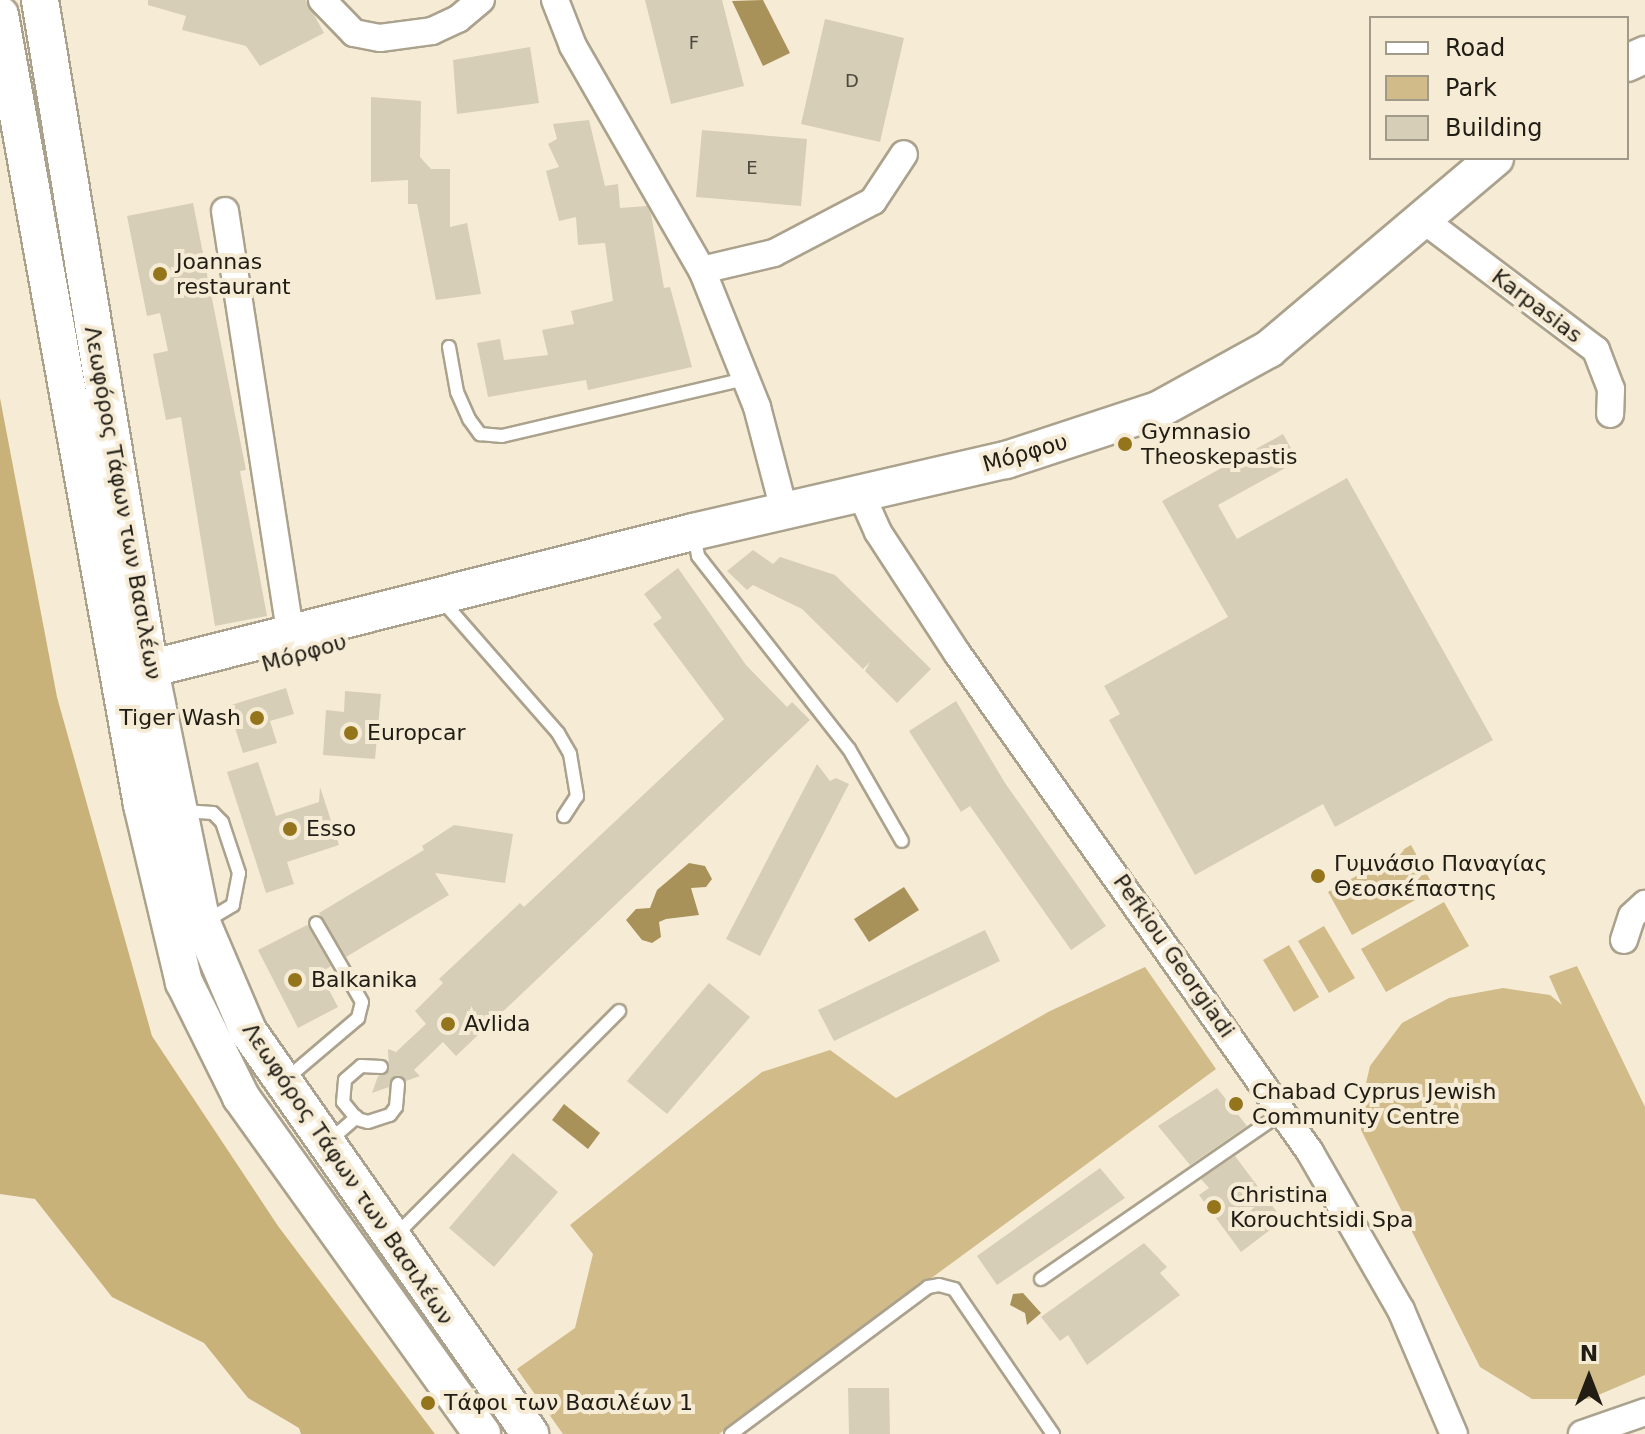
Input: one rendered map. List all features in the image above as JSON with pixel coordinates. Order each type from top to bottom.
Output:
[{"type":"main road","name":"Λεωφόρος Τάφων των Βασιλέων","points":[[40,0],[169,929],[205,1030],[288,1166],[482,1434]]},
{"type":"main road","name":"Λεωφόρος Τάφων των Βασιλέων","points":[[0,15],[137,685],[178,811],[202,923],[248,1031],[530,1434]]},
{"type":"main road","name":"Μόρφου","points":[[137,685],[291,637],[693,532],[784,510],[862,496],[1112,428],[1214,384],[1269,349],[1425,221],[1493,160]]},
{"type":"main road","name":"Μόρφου","points":[[137,685],[309,653],[446,605],[478,588]]},
{"type":"street","points":[[322,0],[354,33],[380,38],[432,31],[458,19],[481,0]]},
{"type":"street","points":[[555,0],[573,46],[702,270],[745,379],[784,510]]},
{"type":"street","points":[[702,270],[774,253],[873,201],[904,154]]},
{"type":"street","points":[[225,211],[291,637]]},
{"type":"street","name":"Karpasias","points":[[1425,221],[1596,350],[1611,389],[1610,414]]},
{"type":"street","name":"Pefkiou Georgiadi","points":[[862,496],[878,532],[957,653],[1283,1112],[1352,1220],[1401,1310],[1454,1434]]},
{"type":"street","points":[[1624,940],[1632,916],[1645,904]]},
{"type":"street","points":[[1582,1434],[1645,1412]]},
{"type":"lane","points":[[449,347],[457,392],[469,419],[480,434],[502,436],[745,379]]},
{"type":"lane","points":[[693,532],[698,556],[849,749],[902,841]]},
{"type":"lane","points":[[446,605],[564,743],[577,780],[577,796],[564,816]]},
{"type":"lane","points":[[178,811],[213,813],[222,822],[239,873],[233,905],[202,923]]},
{"type":"lane","points":[[282,1082],[358,1018],[362,1002],[316,923]]},
{"type":"lane","points":[[392,1239],[619,1011]]},
{"type":"lane","points":[[381,1067],[361,1066],[345,1080],[343,1102],[357,1117],[368,1122],[390,1115],[396,1107],[398,1084]]},
{"type":"lane","points":[[1041,1279],[1283,1112]]},
{"type":"lane","points":[[326,1144],[357,1117]]},
{"type":"lane","points":[[731,1434],[928,1287],[939,1285],[954,1289],[1053,1434]]},
{"type":"green space","points":[[1411,845],[1435,889],[1352,935],[1328,892]]},
{"type":"green space","points":[[1444,902],[1469,946],[1386,992],[1361,949]]},
{"type":"green space","points":[[1324,926],[1355,978],[1329,993],[1298,941]]},
{"type":"green space","points":[[1289,945],[1319,997],[1294,1012],[1263,960]]},
{"type":"green space","points":[[1577,966],[1645,1107],[1645,1375],[1589,1399],[1532,1399],[1480,1367],[1361,1130],[1360,1109],[1370,1066],[1402,1023],[1449,998],[1503,988],[1550,995],[1562,1005],[1549,976]]},
{"type":"green space","points":[[1145,967],[1216,1069],[719,1434],[563,1434],[517,1369],[575,1328],[593,1254],[570,1225],[762,1072],[830,1050],[896,1098],[1050,1011]]},
{"type":"shaded area","points":[[763,0],[790,53],[763,66],[732,1]]},
{"type":"shaded area","points":[[0,398],[57,697],[152,1036],[278,1226],[435,1434],[301,1434],[299,1428],[248,1398],[204,1343],[112,1297],[35,1199],[0,1194]]},
{"type":"shaded area","points":[[689,863],[705,866],[712,879],[706,887],[691,888],[699,915],[659,922],[661,937],[652,943],[642,940],[626,920],[636,909],[650,908],[657,890]]},
{"type":"shaded area","points":[[904,887],[919,910],[869,942],[854,919]]},
{"type":"shaded area","points":[[564,1104],[600,1133],[588,1149],[552,1120]]},
{"type":"shaded area","points":[[1023,1293],[1041,1313],[1027,1325],[1025,1313],[1010,1305],[1013,1294]]},
{"type":"building","points":[[148,0],[306,0],[324,33],[260,66],[246,46],[182,30],[186,16],[148,5]]},
{"type":"building","points":[[645,0],[722,0],[744,86],[671,104]]},
{"type":"building","points":[[825,19],[904,38],[880,142],[801,124]]},
{"type":"building","points":[[530,47],[539,103],[457,114],[453,60]]},
{"type":"building","points":[[371,97],[421,101],[420,157],[431,169],[450,169],[450,227],[467,223],[481,294],[436,300],[417,204],[408,204],[408,180],[371,182]]},
{"type":"building","points":[[589,120],[605,186],[618,184],[620,208],[647,206],[651,214],[664,288],[670,287],[692,367],[588,390],[586,380],[488,397],[477,343],[500,339],[504,360],[548,355],[542,330],[574,324],[571,311],[613,301],[605,243],[578,245],[576,217],[559,221],[546,171],[559,167],[548,144],[557,139],[553,124]]},
{"type":"building","points":[[702,130],[807,139],[801,206],[696,197]]},
{"type":"building","points":[[193,203],[246,470],[240,471],[267,616],[215,626],[181,417],[166,420],[153,354],[168,351],[160,313],[147,316],[127,216]]},
{"type":"building","points":[[1283,434],[1298,461],[1218,505],[1237,539],[1347,478],[1493,740],[1335,827],[1323,804],[1195,875],[1109,720],[1120,714],[1104,686],[1228,617],[1162,501]]},
{"type":"building","points":[[753,550],[773,564],[780,557],[835,575],[931,669],[897,703],[865,671],[870,662],[863,669],[802,609],[753,585],[747,590],[727,571]]},
{"type":"building","points":[[678,568],[746,665],[787,707],[792,702],[810,720],[456,1056],[443,1042],[414,1070],[420,1076],[406,1081],[395,1076],[389,1087],[372,1093],[378,1076],[389,1071],[388,1049],[396,1052],[426,1024],[415,1011],[443,983],[439,979],[520,903],[524,907],[724,719],[653,624],[662,618],[644,594]]},
{"type":"building","name":"Tiger Wash","points":[[286,688],[294,714],[270,721],[277,743],[243,753],[228,706]]},
{"type":"building","name":"Europcar","points":[[345,691],[381,694],[375,759],[323,755],[326,710],[344,712]]},
{"type":"building","points":[[956,701],[1005,783],[1106,926],[1071,950],[970,806],[961,812],[909,731]]},
{"type":"building","name":"Esso","points":[[258,762],[276,816],[319,802],[320,787],[339,845],[287,862],[294,884],[266,893],[227,772]]},
{"type":"building","points":[[817,764],[830,781],[836,778],[849,784],[760,956],[726,939]]},
{"type":"building","points":[[454,825],[513,834],[505,883],[435,873],[449,895],[346,957],[319,913],[424,850],[422,846]]},
{"type":"building","points":[[307,925],[331,966],[320,973],[338,1007],[298,1028],[258,950]]},
{"type":"building","points":[[985,930],[1000,961],[834,1041],[818,1010]]},
{"type":"building","points":[[709,983],[750,1017],[667,1114],[627,1081]]},
{"type":"building","points":[[1217,1088],[1247,1126],[1190,1165],[1158,1126]]},
{"type":"building","points":[[513,1153],[558,1192],[494,1267],[449,1228]]},
{"type":"building","points":[[1235,1156],[1283,1220],[1241,1252],[1199,1195],[1209,1188],[1201,1179]]},
{"type":"building","points":[[1100,1168],[1125,1198],[997,1285],[977,1256]]},
{"type":"building","points":[[1144,1243],[1167,1267],[1160,1273],[1180,1295],[1087,1365],[1068,1335],[1060,1341],[1041,1317]]},
{"type":"building","points":[[848,1388],[889,1388],[890,1434],[849,1434]]},
{"type":"place","name":"Joannas restaurant","points":[[160,274]]},
{"type":"place","name":"Gymnasio Theoskepastis","points":[[1125,444]]},
{"type":"place","name":"Tiger Wash","points":[[257,718]]},
{"type":"place","name":"Europcar","points":[[351,733]]},
{"type":"place","name":"Esso","points":[[290,829]]},
{"type":"place","name":"Γυμνάσιο Παναγίας Θεοσκέπαστης","points":[[1318,876]]},
{"type":"place","name":"Balkanika","points":[[295,980]]},
{"type":"place","name":"Avlida","points":[[448,1024]]},
{"type":"place","name":"Chabad Cyprus Jewish Community Centre","points":[[1236,1104]]},
{"type":"place","name":"Christina Korouchtsidi Spa","points":[[1214,1207]]},
{"type":"place","name":"Τάφοι των Βασιλέων 1","points":[[428,1403]]}]
